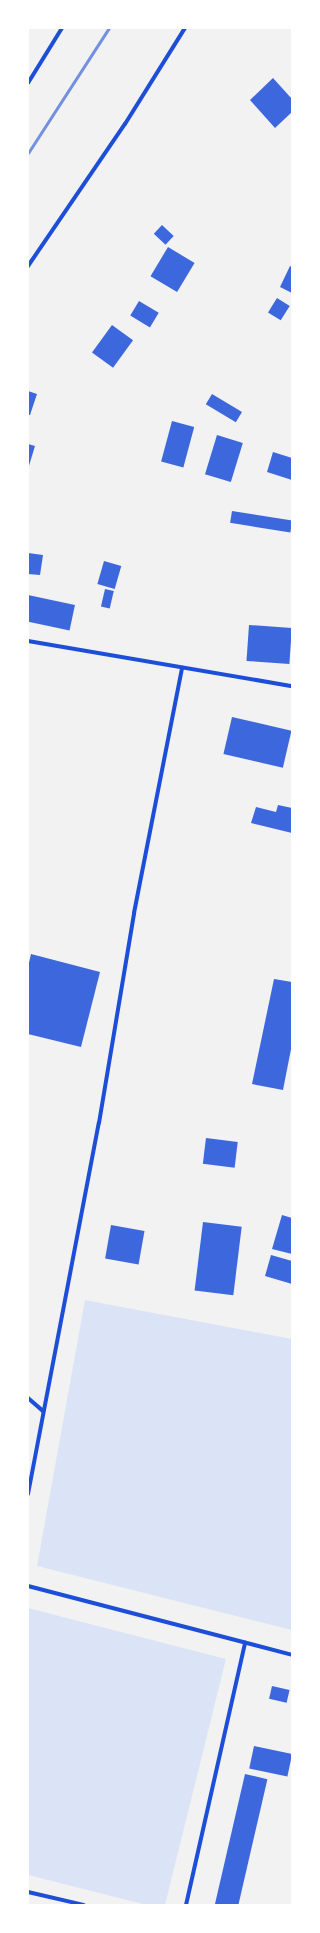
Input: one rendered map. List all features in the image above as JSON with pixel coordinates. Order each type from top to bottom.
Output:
[{"type":"street","points":[[28,83],[62,28]]},
{"type":"street","points":[[28,266],[125,124],[185,28]]},
{"type":"street","points":[[28,641],[292,686]]},
{"type":"street","points":[[28,1494],[99,1123],[134,913],[182,668]]},
{"type":"street","points":[[28,1398],[43,1411]]},
{"type":"street","points":[[28,1586],[292,1655]]},
{"type":"street","points":[[186,1905],[245,1643]]},
{"type":"street","points":[[28,1892],[84,1905]]},
{"type":"shaded area","points":[[85,1300],[292,1339],[292,1630],[37,1566]]},
{"type":"shaded area","points":[[28,1608],[226,1659],[165,1905],[147,1905],[28,1875]]},
{"type":"building","points":[[273,78],[292,99],[292,112],[275,128],[250,100]]},
{"type":"building","points":[[162,225],[174,236],[166,245],[154,234]]},
{"type":"building","points":[[168,247],[195,263],[177,292],[150,276]]},
{"type":"building","points":[[290,266],[292,267],[292,293],[280,287]]},
{"type":"building","points":[[277,298],[290,306],[281,320],[268,312]]},
{"type":"building","points":[[139,301],[159,313],[150,327],[130,316]]},
{"type":"building","points":[[112,325],[133,340],[113,368],[92,353]]},
{"type":"building","points":[[28,391],[37,394],[30,415],[28,415]]},
{"type":"building","points":[[212,394],[242,412],[236,422],[206,404]]},
{"type":"building","points":[[172,421],[194,427],[183,468],[161,462]]},
{"type":"building","points":[[217,435],[243,443],[231,482],[205,474]]},
{"type":"building","points":[[28,444],[35,446],[28,469]]},
{"type":"building","points":[[273,452],[292,458],[292,480],[267,472]]},
{"type":"building","points":[[232,511],[292,521],[290,532],[230,523]]},
{"type":"building","points":[[28,553],[43,555],[40,575],[28,574]]},
{"type":"building","points":[[104,561],[121,566],[115,589],[97,584]]},
{"type":"building","points":[[105,589],[114,591],[110,609],[101,607]]},
{"type":"building","points":[[28,595],[75,605],[70,630],[28,622]]},
{"type":"building","points":[[249,625],[292,628],[289,664],[246,661]]},
{"type":"building","points":[[232,717],[291,731],[283,768],[223,754]]},
{"type":"building","points":[[278,805],[292,808],[292,833],[251,823],[256,807],[276,812]]},
{"type":"building","points":[[31,954],[100,972],[81,1047],[28,1034],[28,967]]},
{"type":"building","points":[[274,979],[292,982],[292,1044],[283,1090],[252,1084]]},
{"type":"building","points":[[206,1138],[238,1142],[235,1168],[203,1164]]},
{"type":"building","points":[[282,1215],[292,1218],[292,1254],[272,1249]]},
{"type":"building","points":[[203,1222],[242,1227],[233,1295],[195,1290]]},
{"type":"building","points":[[111,1225],[144,1231],[139,1264],[105,1258]]},
{"type":"building","points":[[271,1255],[292,1261],[292,1284],[265,1276]]},
{"type":"building","points":[[272,1686],[290,1690],[287,1703],[269,1699]]},
{"type":"building","points":[[254,1746],[292,1754],[287,1777],[249,1768]]},
{"type":"building","points":[[245,1774],[267,1779],[238,1905],[215,1905]]},
{"type":"railway","points":[[28,153],[109,28]]}]
